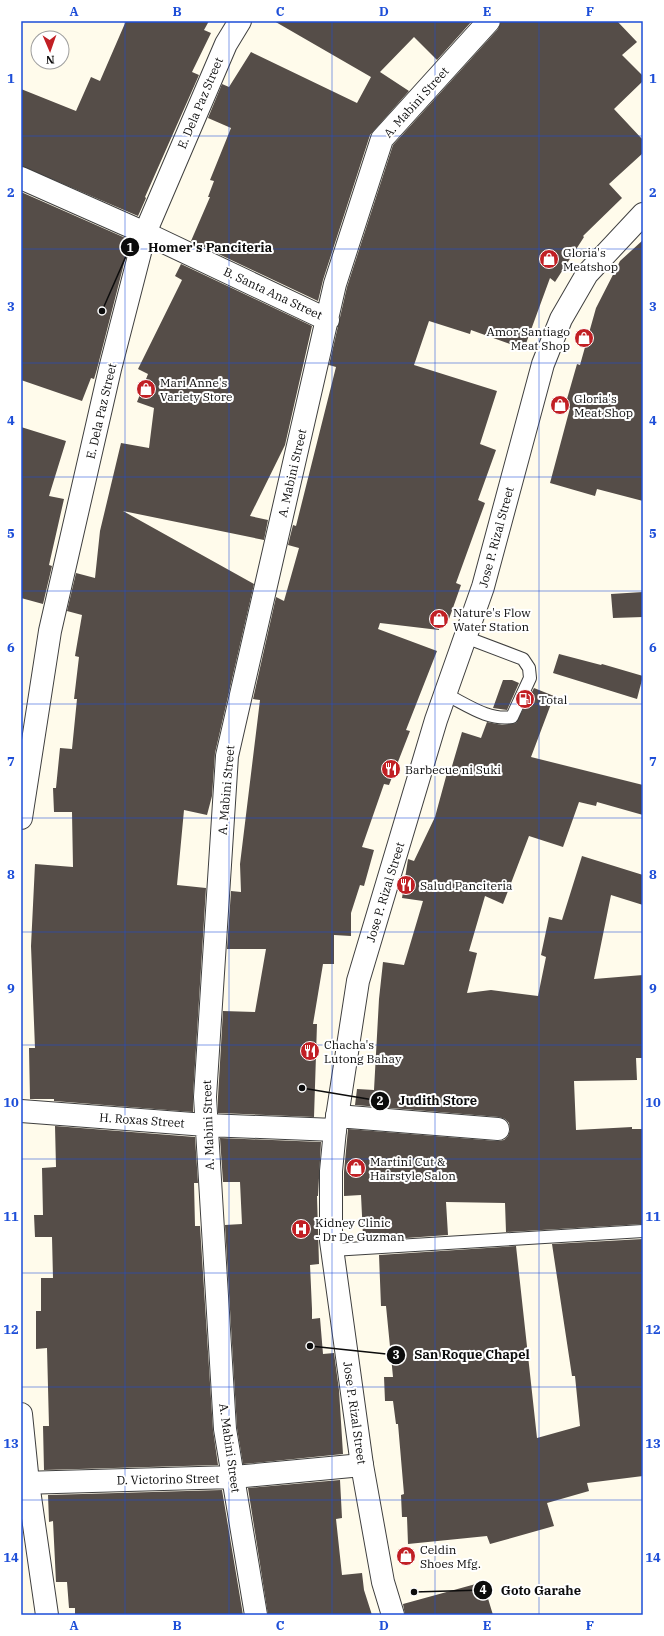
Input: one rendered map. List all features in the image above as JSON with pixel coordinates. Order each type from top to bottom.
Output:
[{"type":"street","name":"E. Dela Paz Street","points":[[21,818],[50,631],[110,369],[145,233],[226,44],[240,21]]},
{"type":"street","name":"A. Mabini Street","points":[[256,1615],[225,1430],[205,1097],[227,756],[336,284],[382,139],[489,21]]},
{"type":"street","name":"B. Santa Ana Street","points":[[21,178],[145,233],[328,320]]},
{"type":"street","name":"Jose P. Rizal Street","points":[[393,1615],[383,1582],[362,1465],[332,1250],[331,1171],[336,1123],[358,981],[445,694],[483,586],[543,364],[560,319],[587,274],[643,214]]},
{"type":"street","name":"H. Roxas Street","points":[[21,1111],[206,1125],[336,1123],[498,1129]]},
{"type":"street","points":[[21,1414],[25,1483],[48,1615]]},
{"type":"street","name":"D. Victorino Street","points":[[25,1483],[234,1477],[362,1465]]},
{"type":"lane","points":[[445,694],[489,716],[502,719],[512,717],[530,678],[529,668],[523,659],[465,637]]},
{"type":"lane","points":[[332,1250],[643,1231]]},
{"type":"building","points":[[126,21],[209,21],[204,30],[211,33],[192,72],[199,75],[138,216],[21,166],[21,89],[76,111],[91,77],[100,81]]},
{"type":"building","points":[[274,21],[472,21],[437,60],[414,37],[380,72],[409,91],[370,135],[323,280],[318,301],[191,241],[210,197],[208,197],[214,181],[210,180],[231,128],[208,118],[222,84],[229,87],[251,52],[357,103],[371,77]]},
{"type":"building","points":[[501,21],[617,21],[637,42],[622,55],[643,76],[643,81],[614,109],[643,140],[643,153],[609,184],[622,198],[583,236],[584,237],[555,282],[550,278],[524,349],[471,330],[470,334],[429,321],[414,365],[497,391],[480,444],[496,450],[478,500],[485,503],[456,583],[461,585],[449,619],[440,619],[439,630],[380,623],[378,629],[437,651],[406,730],[410,731],[389,785],[384,784],[362,847],[374,850],[364,886],[360,885],[351,913],[351,936],[334,935],[334,964],[323,964],[313,1024],[317,1024],[314,1117],[218,1113],[223,1011],[255,1012],[266,949],[227,949],[231,891],[241,892],[240,864],[260,700],[253,699],[276,597],[284,601],[299,548],[288,545],[293,525],[296,526],[336,367],[329,365],[347,287],[393,145],[498,29]]},
{"type":"building","points":[[21,192],[130,240],[97,369],[94,379],[91,378],[82,401],[21,380]]},
{"type":"building","points":[[643,240],[643,501],[597,489],[595,496],[550,483],[570,408],[565,406],[577,364],[580,365],[596,308],[620,261]]},
{"type":"building","points":[[181,264],[312,326],[285,445],[250,516],[268,520],[264,540],[123,511],[254,584],[215,753],[212,796],[207,815],[184,810],[177,885],[206,888],[193,1112],[54,1101],[54,1099],[30,1099],[29,1048],[35,1048],[31,946],[35,864],[73,867],[72,812],[54,812],[53,788],[56,788],[60,748],[72,749],[77,699],[74,699],[79,657],[75,656],[82,615],[67,611],[76,573],[95,578],[100,531],[121,443],[149,448],[154,408],[137,402],[148,374],[138,369],[182,280],[175,276]]},
{"type":"building","points":[[21,427],[66,441],[49,496],[64,499],[49,565],[52,566],[43,604],[21,598]]},
{"type":"building","points":[[643,592],[643,617],[613,618],[611,594]]},
{"type":"building","points":[[559,654],[601,665],[602,664],[643,676],[637,699],[553,673]]},
{"type":"building","points":[[503,680],[512,680],[519,683],[507,710],[493,708]]},
{"type":"building","points":[[534,688],[554,696],[531,757],[643,785],[643,815],[597,802],[596,806],[579,802],[563,847],[529,836],[503,904],[485,896],[469,951],[477,953],[467,993],[491,990],[538,996],[546,957],[541,955],[549,917],[562,920],[582,856],[643,875],[643,905],[611,895],[594,979],[643,975],[643,1058],[636,1058],[637,1080],[574,1081],[576,1130],[632,1127],[632,1129],[643,1129],[643,1224],[506,1232],[505,1203],[446,1202],[448,1235],[379,1240],[379,1235],[363,1236],[361,1195],[344,1196],[344,1172],[348,1129],[497,1141],[504,1140],[508,1136],[510,1130],[509,1123],[505,1119],[499,1117],[355,1105],[357,1089],[374,1090],[379,999],[383,962],[404,965],[423,901],[402,898],[408,859],[414,861],[435,817],[447,773],[450,773],[462,732],[481,738],[487,722],[502,725],[516,723]]},
{"type":"building","points":[[55,1126],[195,1137],[198,1183],[194,1183],[195,1226],[200,1226],[213,1430],[218,1465],[44,1470],[43,1426],[49,1426],[47,1348],[36,1349],[36,1311],[41,1311],[41,1278],[53,1278],[52,1237],[35,1237],[34,1215],[43,1215],[42,1168],[56,1167]]},
{"type":"building","points":[[220,1138],[321,1142],[317,1196],[319,1264],[310,1265],[312,1319],[320,1318],[323,1354],[334,1353],[339,1390],[343,1454],[243,1464],[237,1428],[225,1225],[242,1224],[240,1182],[223,1182]]},
{"type":"building","points":[[643,1239],[643,1476],[587,1483],[589,1491],[547,1503],[554,1526],[490,1544],[487,1536],[408,1544],[407,1517],[402,1517],[401,1495],[404,1494],[398,1424],[396,1424],[393,1401],[385,1401],[384,1377],[393,1377],[386,1306],[381,1306],[379,1255],[516,1246],[537,1438],[580,1426],[575,1376],[572,1376],[552,1244]]},
{"type":"building","points":[[340,1480],[342,1518],[336,1519],[342,1575],[362,1573],[364,1590],[372,1615],[268,1615],[248,1488]]},
{"type":"building","points":[[222,1490],[243,1615],[75,1615],[75,1608],[69,1608],[67,1582],[56,1582],[53,1521],[49,1522],[48,1495]]},
{"type":"building","points":[[483,1582],[493,1615],[405,1615],[403,1604]]},
{"type":"place","name":"Gloria's Meatshop","points":[[549,259]]},
{"type":"place","name":"Homer's Panciteria","points":[[102,311]]},
{"type":"place","name":"Amor Santiago Meat Shop","points":[[584,338]]},
{"type":"place","name":"Mari Anne's Variety Store","points":[[146,389]]},
{"type":"place","name":"Gloria's Meat Shop","points":[[560,405]]},
{"type":"place","name":"Nature's Flow Water Station","points":[[439,619]]},
{"type":"place","name":"Total","points":[[525,699]]},
{"type":"place","name":"Barbecue ni Suki","points":[[391,769]]},
{"type":"place","name":"Salud Panciteria","points":[[406,885]]},
{"type":"place","name":"Chacha's Lutong Bahay","points":[[310,1051]]},
{"type":"place","name":"Judith Store","points":[[302,1088]]},
{"type":"place","name":"Martini Cut & Hairstyle Salon","points":[[356,1168]]},
{"type":"place","name":"Kidney Clinic - Dr De Guzman","points":[[301,1229]]},
{"type":"place","name":"San Roque Chapel","points":[[310,1346]]},
{"type":"place","name":"Celdin Shoes Mfg.","points":[[406,1556]]},
{"type":"place","name":"Goto Garahe","points":[[414,1592]]}]
